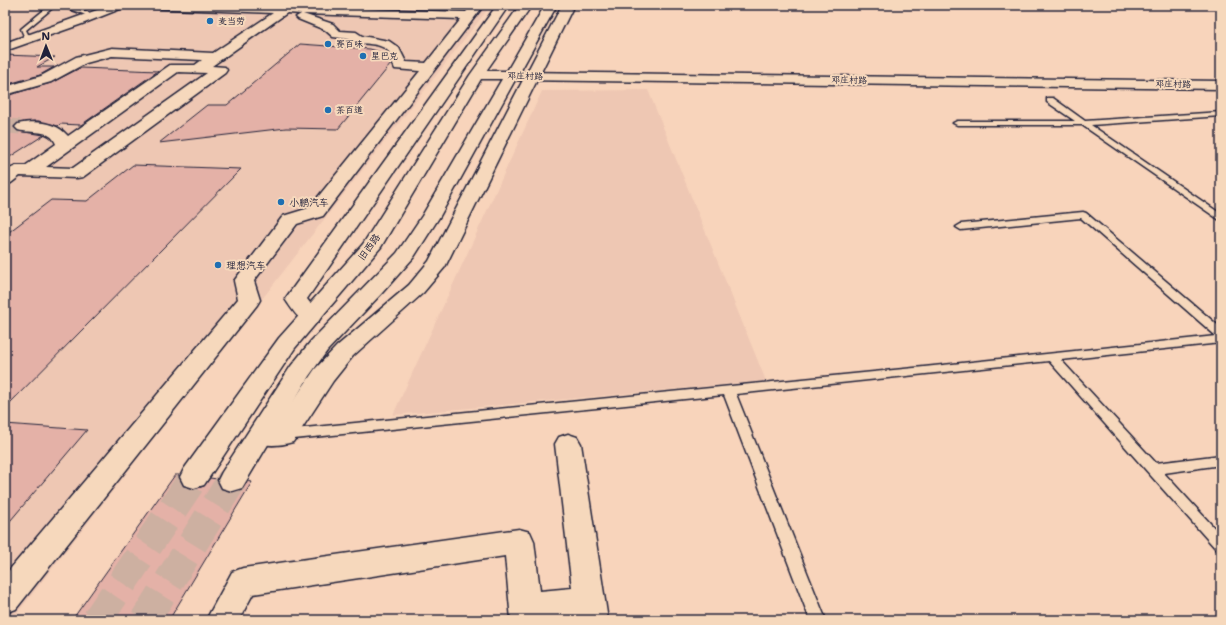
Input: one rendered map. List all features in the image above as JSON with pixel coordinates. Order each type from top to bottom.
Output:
[{"type":"street","points":[[5,47],[35,38],[121,5]]},
{"type":"street","points":[[144,5],[474,11]]},
{"type":"street","points":[[310,317],[296,299],[503,5]]},
{"type":"street","name":"旧西路","points":[[194,477],[287,343],[371,246],[477,75],[526,5]]},
{"type":"street","points":[[232,480],[300,372],[319,346],[375,289],[414,243],[551,5]]},
{"type":"street","points":[[261,435],[284,435],[324,375],[345,351],[416,289],[438,263],[568,5]]},
{"type":"street","points":[[198,69],[288,8]]},
{"type":"street","points":[[288,8],[329,27],[337,34],[356,36],[354,39],[378,41],[393,47],[399,56],[400,66],[429,67]]},
{"type":"street","points":[[5,599],[249,300],[244,281],[290,220],[316,212],[474,11]]},
{"type":"street","points":[[5,91],[46,79],[81,60],[97,54],[112,52],[215,57]]},
{"type":"street","points":[[5,178],[16,171],[77,173],[220,70],[175,68],[29,171]]},
{"type":"street","name":"邓庄村路","points":[[477,75],[1221,85]]},
{"type":"street","points":[[23,127],[43,128],[57,131],[62,137],[65,146]]},
{"type":"street","points":[[222,620],[243,582],[519,541],[526,613],[590,610],[568,444]]},
{"type":"lane","points":[[35,38],[26,35],[23,30],[53,5]]},
{"type":"lane","points":[[73,5],[70,8],[95,16]]},
{"type":"lane","points":[[1050,100],[1221,218]]},
{"type":"lane","points":[[957,123],[1082,123],[1221,114]]},
{"type":"lane","points":[[962,227],[1083,215],[1221,334]]},
{"type":"lane","points":[[284,435],[729,391],[1221,339]]},
{"type":"lane","points":[[1052,357],[1221,545]]},
{"type":"lane","points":[[729,391],[818,620]]},
{"type":"lane","points":[[1152,469],[1221,460]]},
{"type":"shaded area","points":[[5,5],[491,5],[12,620],[5,620]]},
{"type":"shaded area","points":[[648,90],[766,381],[393,415],[542,91]]},
{"type":"building","points":[[300,44],[370,49],[377,51],[391,60],[391,64],[338,129],[286,128],[159,143],[207,105],[227,105]]},
{"type":"building","points":[[5,55],[55,57],[37,67],[54,67],[40,75],[5,85]]},
{"type":"building","points":[[80,68],[158,71],[81,125],[60,124],[58,126],[38,121],[17,123],[14,127],[18,131],[44,135],[5,160],[5,96],[51,83]]},
{"type":"building","points":[[133,165],[241,169],[5,408],[5,235],[51,200],[87,201]]},
{"type":"building","points":[[5,424],[87,430],[5,527]]},
{"type":"building","points":[[175,475],[179,475],[179,478],[184,486],[194,489],[204,486],[210,478],[217,479],[221,489],[232,492],[242,489],[248,481],[252,482],[169,620],[72,620]]},
{"type":"tunnel","points":[[5,126],[23,127]]},
{"type":"tunnel","points":[[97,620],[194,477]]},
{"type":"tunnel","points":[[145,620],[232,480]]},
{"type":"place","name":"麦当劳","points":[[210,21]]},
{"type":"place","name":"赛百味","points":[[328,44]]},
{"type":"place","name":"星巴克","points":[[363,56]]},
{"type":"place","name":"茶百道","points":[[328,110]]},
{"type":"place","name":"小鹏汽车","points":[[281,202]]},
{"type":"place","name":"理想汽车","points":[[218,265]]}]
